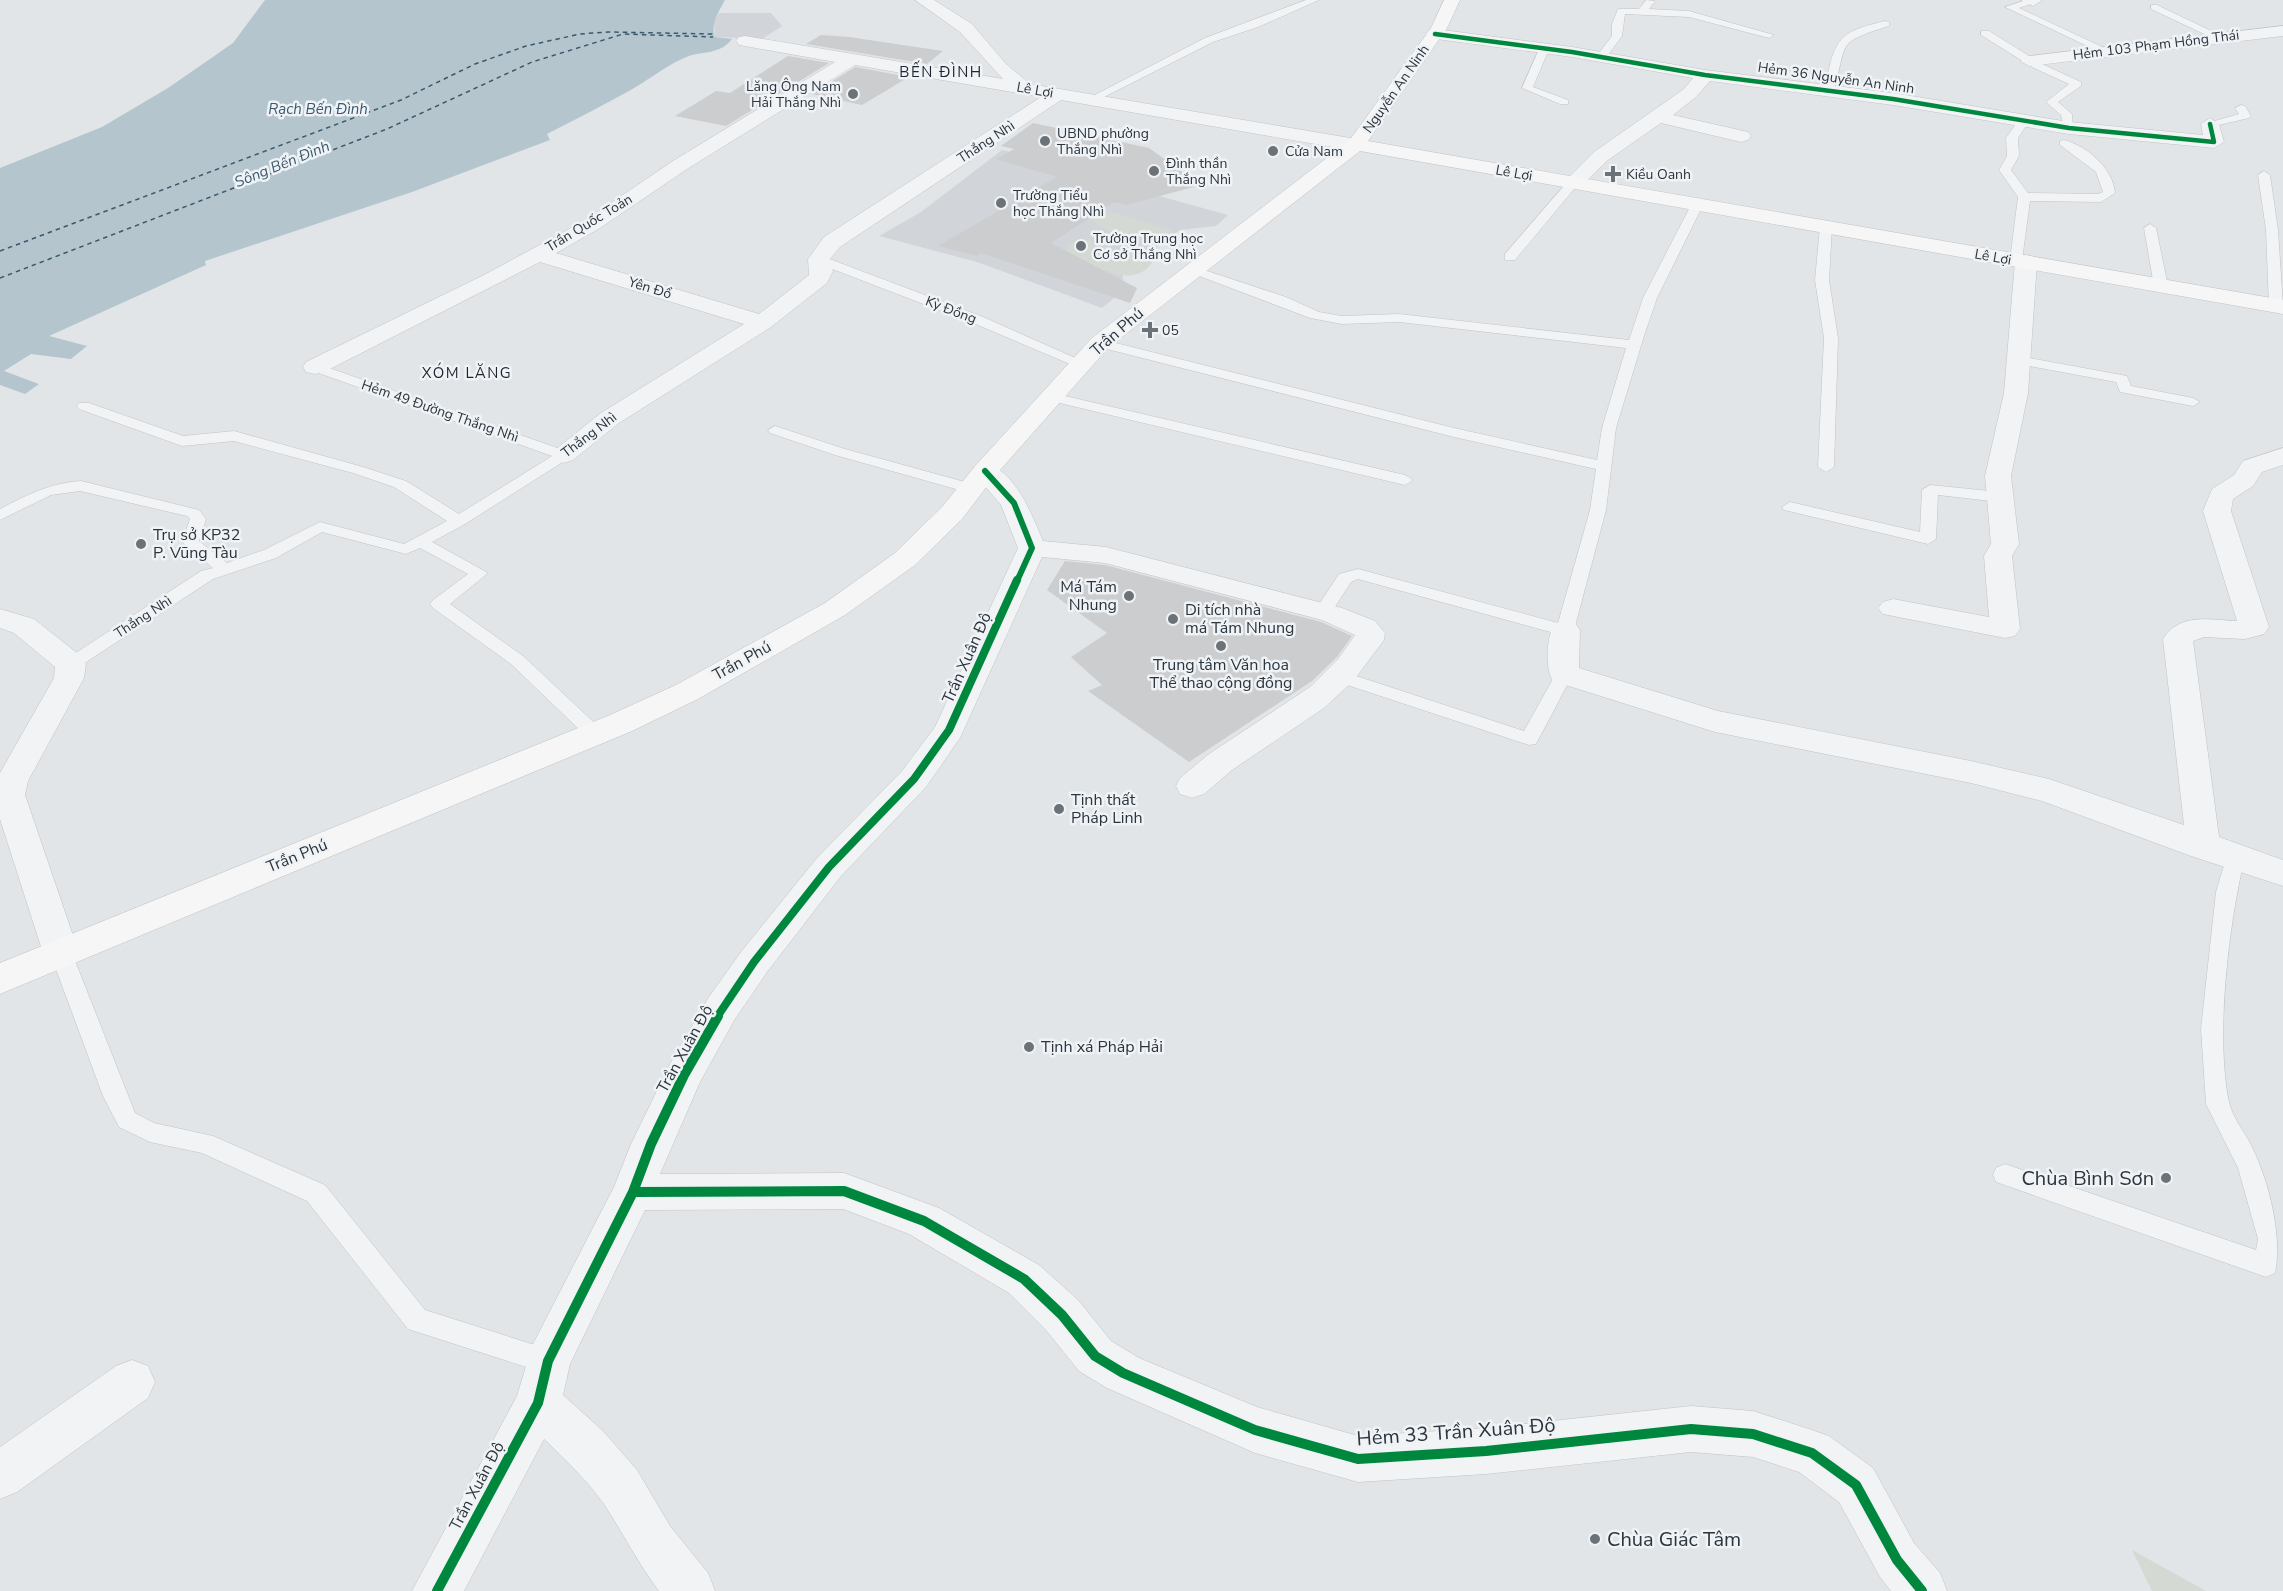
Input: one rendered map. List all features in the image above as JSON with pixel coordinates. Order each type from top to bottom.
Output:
[{"type":"main road","name":"Nguyễn An Ninh","points":[[1356,146],[1435,34],[1452,0]]},
{"type":"main road","name":"Lê Lợi","points":[[1356,146],[1698,203],[2280,306]]},
{"type":"main road","name":"Trần Phú","points":[[0,979],[594,733],[687,692],[835,609],[904,559],[952,513],[977,480],[1091,353],[1193,271],[1356,146]]},
{"type":"street","points":[[923,0],[966,28],[1000,68],[1024,88]]},
{"type":"street","name":"Hẻm 103 Phạm Hồng Thái","points":[[2029,61],[2110,54],[2283,31]]},
{"type":"street","name":"Hẻm 36 Nguyễn An Ninh","points":[[1435,34],[2024,120],[2067,135],[2214,142],[2210,124]]},
{"type":"street","name":"Lê Lợi","points":[[745,40],[1356,146]]},
{"type":"street","name":"Trần Quốc Toản","points":[[315,367],[492,280],[593,224],[680,165],[852,59]]},
{"type":"street","points":[[1573,183],[1601,156],[1690,93],[1705,75]]},
{"type":"street","name":"Thắng Nhì","points":[[564,455],[610,418],[763,322],[819,278],[822,271],[819,260],[832,242],[1058,94]]},
{"type":"street","points":[[1658,117],[1741,136]]},
{"type":"street","name":"Yên Đổ","points":[[536,254],[763,322]]},
{"type":"street","points":[[1893,608],[2005,629],[1998,556],[2004,544],[1998,476],[2016,393],[2021,261]]},
{"type":"street","points":[[2219,852],[2178,639],[2182,633],[2193,629],[2254,627],[2217,511],[2217,504],[2221,495],[2244,480],[2252,467],[2283,456]]},
{"type":"street","points":[[977,480],[1014,503],[1032,548],[1106,555],[1323,612],[1348,620],[1370,633],[1369,640],[1341,677],[1312,702],[1211,767],[1192,786]]},
{"type":"street","name":"Trần Xuân Độ","points":[[437,1591],[543,1382],[633,1192],[651,1144],[684,1075],[741,981],[829,867],[914,779],[949,730],[1032,548]]},
{"type":"street","points":[[0,617],[24,626],[71,664],[69,678],[12,781],[9,795],[61,953]]},
{"type":"street","points":[[1565,630],[1564,674],[1715,721],[1971,772],[2049,791],[2283,873]]},
{"type":"street","name":"Hẻm 33 Trần Xuân Độ","points":[[633,1192],[844,1191],[924,1221],[1024,1279],[1062,1315],[1095,1356],[1124,1373],[1255,1430],[1358,1459],[1486,1451],[1690,1429],[1753,1434],[1812,1453],[1856,1485],[1897,1560],[1922,1591]]},
{"type":"street","points":[[0,1475],[132,1382]]},
{"type":"street","points":[[543,1382],[594,1455],[620,1487],[653,1543],[690,1591]]},
{"type":"lane","points":[[1090,100],[1209,40],[1254,25],[1314,0]]},
{"type":"lane","points":[[1642,12],[1650,0]]},
{"type":"lane","points":[[2033,0],[2010,7],[2110,54]]},
{"type":"lane","points":[[2154,7],[2221,38]]},
{"type":"lane","points":[[1601,57],[1617,36],[1617,24],[1621,11],[1689,14],[1769,35]]},
{"type":"lane","points":[[1829,90],[1836,70],[1837,51],[1845,41],[1885,24]]},
{"type":"lane","points":[[1985,33],[2029,61],[2077,84],[2051,102],[2066,114],[2067,135],[2101,169],[2110,182],[2109,193],[2102,198],[2024,196]]},
{"type":"lane","points":[[1544,49],[1527,88],[1564,102]]},
{"type":"lane","name":"Hẻm 36 Nguyễn An Ninh","points":[[2210,124],[2245,116],[2241,108]]},
{"type":"lane","points":[[2021,261],[2024,196],[2005,170],[2013,156],[2012,138],[2024,120]]},
{"type":"lane","points":[[2264,175],[2280,306]]},
{"type":"lane","points":[[1510,257],[1573,183]]},
{"type":"lane","points":[[1323,612],[1345,578],[1358,574],[1565,630],[1598,510],[1609,428],[1650,298],[1698,203]]},
{"type":"lane","points":[[1826,227],[1822,280],[1829,313],[1831,338],[1826,467]]},
{"type":"lane","points":[[2150,228],[2161,286]]},
{"type":"lane","name":"Kỳ Đồng","points":[[819,260],[978,320],[1091,353],[1604,466]]},
{"type":"lane","points":[[1193,271],[1281,300],[1315,315],[1342,320],[1399,318],[1635,345]]},
{"type":"lane","points":[[2018,360],[2122,379],[2125,390],[2193,402]]},
{"type":"lane","name":"Hẻm 49 Đường Thắng Nhì","points":[[315,367],[564,455]]},
{"type":"lane","points":[[1052,397],[1405,480]]},
{"type":"lane","points":[[84,406],[182,441],[234,436],[358,470],[400,484],[459,521]]},
{"type":"lane","points":[[775,430],[840,452],[977,480]]},
{"type":"lane","name":"Thắng Nhì","points":[[71,664],[207,575],[270,554],[320,527],[406,549],[459,521],[564,455]]},
{"type":"lane","points":[[0,515],[45,492],[70,486],[81,486],[123,498],[180,509],[193,513],[198,519],[190,542],[225,569]]},
{"type":"lane","points":[[1790,507],[1928,538],[1930,490],[2000,497]]},
{"type":"lane","points":[[418,541],[480,573],[439,604],[517,660],[594,733]]},
{"type":"lane","points":[[1341,677],[1529,739],[1564,674]]},
{"type":"lane","points":[[2005,1175],[2266,1265],[2270,1239],[2256,1185],[2250,1167],[2218,1104],[2212,1029],[2226,892],[2219,852]]},
{"type":"lane","points":[[61,953],[115,1096],[127,1120],[150,1132],[205,1143],[316,1193],[417,1320],[543,1382]]},
{"type":"shaded area","points":[[719,13],[771,13],[782,26],[762,39],[715,37],[714,22]]},
{"type":"shaded area","points":[[1002,150],[1108,175],[1102,180],[1228,215],[1216,226],[1180,230],[1122,272],[1125,289],[1102,308],[977,262],[879,236],[921,212]]},
{"type":"shaded area","points":[[1112,212],[1170,230],[1180,238],[1153,242],[1138,236],[1120,237],[1119,233],[1104,229],[1088,218]]},
{"type":"shaded area","points":[[1091,240],[1092,246],[1126,252],[1143,251],[1154,259],[1142,272],[1126,275],[1108,272],[1091,264],[1088,267],[1066,254],[1067,246],[1076,241]]},
{"type":"shaded area","points":[[2132,1550],[2206,1591],[2152,1591]]},
{"type":"water","name":"Rạch Bến Đình","points":[[265,0],[725,0],[716,18],[714,32],[715,37],[732,39],[721,48],[684,58],[629,91],[547,134],[550,140],[412,192],[205,261],[206,265],[49,336],[87,346],[71,359],[31,354],[4,371],[39,384],[25,394],[0,385],[0,168],[102,127],[168,88],[233,43]]},
{"type":"building","points":[[821,35],[943,51],[927,64],[806,44]]},
{"type":"building","points":[[788,56],[829,63],[726,126],[675,116],[716,91],[730,93]]},
{"type":"building","points":[[855,67],[909,77],[862,105],[812,94]]},
{"type":"building","points":[[1033,123],[1149,148],[1201,185],[1126,205],[1114,202],[1051,243],[1137,288],[1130,303],[981,253],[977,256],[938,246],[1057,177],[996,159],[1014,149],[1001,146]]},
{"type":"building","name":"Trung tâm Văn hoa Thể thao cộng đồng","points":[[1065,561],[1105,565],[1321,622],[1352,636],[1337,657],[1312,681],[1189,762],[1088,691],[1102,685],[1071,657],[1107,633],[1047,590]]},
{"type":"ferry route","points":[[0,251],[401,100],[475,64],[526,46],[580,34],[608,32],[714,34]]},
{"type":"ferry route","points":[[0,278],[387,129],[532,62],[623,34],[713,37]]},
{"type":"cycle path","points":[[1435,34],[1572,52],[1705,75],[1893,99],[2069,128],[2214,142],[2210,124]]},
{"type":"cycle path","points":[[437,1591],[538,1403],[548,1361],[633,1192],[651,1144],[684,1075],[722,1008],[754,962],[829,867],[914,779],[949,730],[1032,548],[1014,503],[985,471]]},
{"type":"cycle path","points":[[633,1192],[844,1191],[924,1221],[1024,1279],[1062,1315],[1095,1356],[1123,1373],[1255,1430],[1358,1459],[1486,1451],[1691,1429],[1753,1434],[1812,1453],[1856,1485],[1897,1560],[1922,1591]]},
{"type":"place","name":"Lăng Ông Nam Hải Thắng Nhì","points":[[853,94]]},
{"type":"place","name":"UBND phường Thắng Nhì","points":[[1045,141]]},
{"type":"place","name":"Cửa Nam","points":[[1273,151]]},
{"type":"place","name":"Đình thần Thắng Nhì","points":[[1154,171]]},
{"type":"place","name":"Kiều Oanh","points":[[1613,174]]},
{"type":"place","name":"Trường Tiểu học Thắng Nhì","points":[[1001,203]]},
{"type":"place","name":"Trường Trung học Cơ sở Thắng Nhì","points":[[1081,246]]},
{"type":"place","name":"05","points":[[1150,330]]},
{"type":"place","name":"Trụ sở KP32 P. Vũng Tàu","points":[[141,544]]},
{"type":"place","name":"Má Tám Nhung","points":[[1129,596]]},
{"type":"place","name":"Di tích nhà má Tám Nhung","points":[[1173,619]]},
{"type":"place","name":"Trung tâm Văn hoa Thể thao cộng đồng","points":[[1221,646]]},
{"type":"place","name":"Tịnh thất Pháp Linh","points":[[1059,809]]},
{"type":"place","name":"Tịnh xá Pháp Hải","points":[[1029,1047]]},
{"type":"place","name":"Chùa Bình Sơn","points":[[2166,1178]]},
{"type":"place","name":"Chùa Giác Tâm","points":[[1595,1539]]},
{"type":"district","name":"BẾN ĐÌNH","points":[[941,72]]},
{"type":"district","name":"XÓM LĂNG","points":[[467,373]]},
{"type":"water label","name":"Sông Bến Đình","points":[[282,164]]}]
